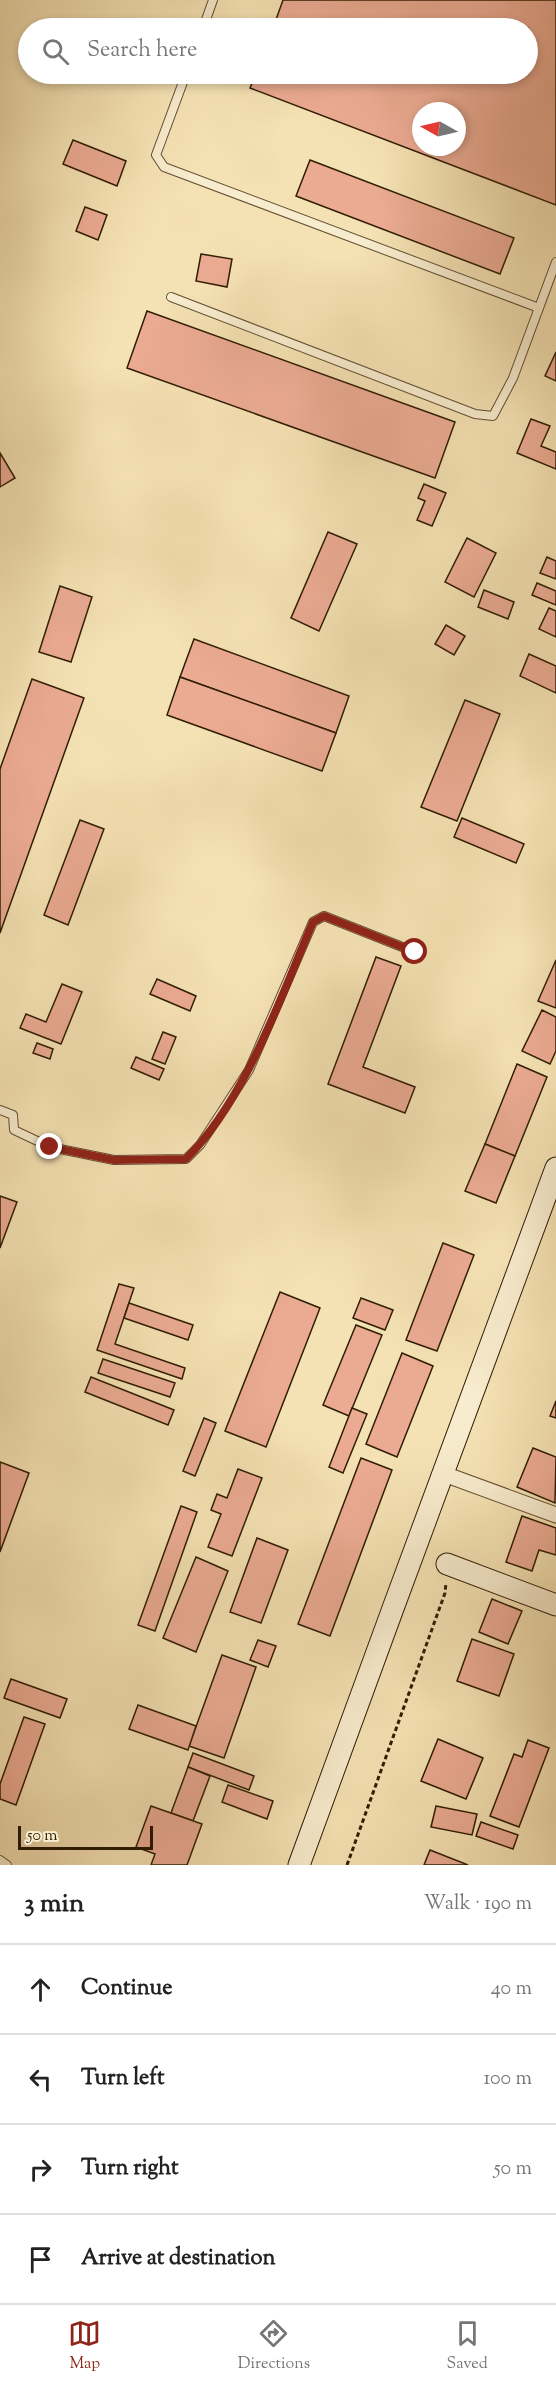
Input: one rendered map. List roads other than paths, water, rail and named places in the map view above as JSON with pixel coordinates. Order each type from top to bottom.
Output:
[{"type":"main road","points":[[299,1865],[413,1549],[444,1474],[556,1168]]},
{"type":"main road","points":[[447,1564],[556,1605]]},
{"type":"street","points":[[444,1474],[556,1515]]},
{"type":"lane","points":[[206,18],[213,0]]},
{"type":"lane","points":[[182,84],[156,155],[164,166],[539,308]]},
{"type":"lane","points":[[171,297],[475,414],[494,416],[513,378],[556,262]]},
{"type":"lane","points":[[0,1110],[13,1115],[14,1130],[50,1147],[114,1160],[186,1159],[200,1144],[249,1070],[313,922],[324,916],[415,952]]},
{"type":"lane","points":[[0,1860],[7,1865]]}]
